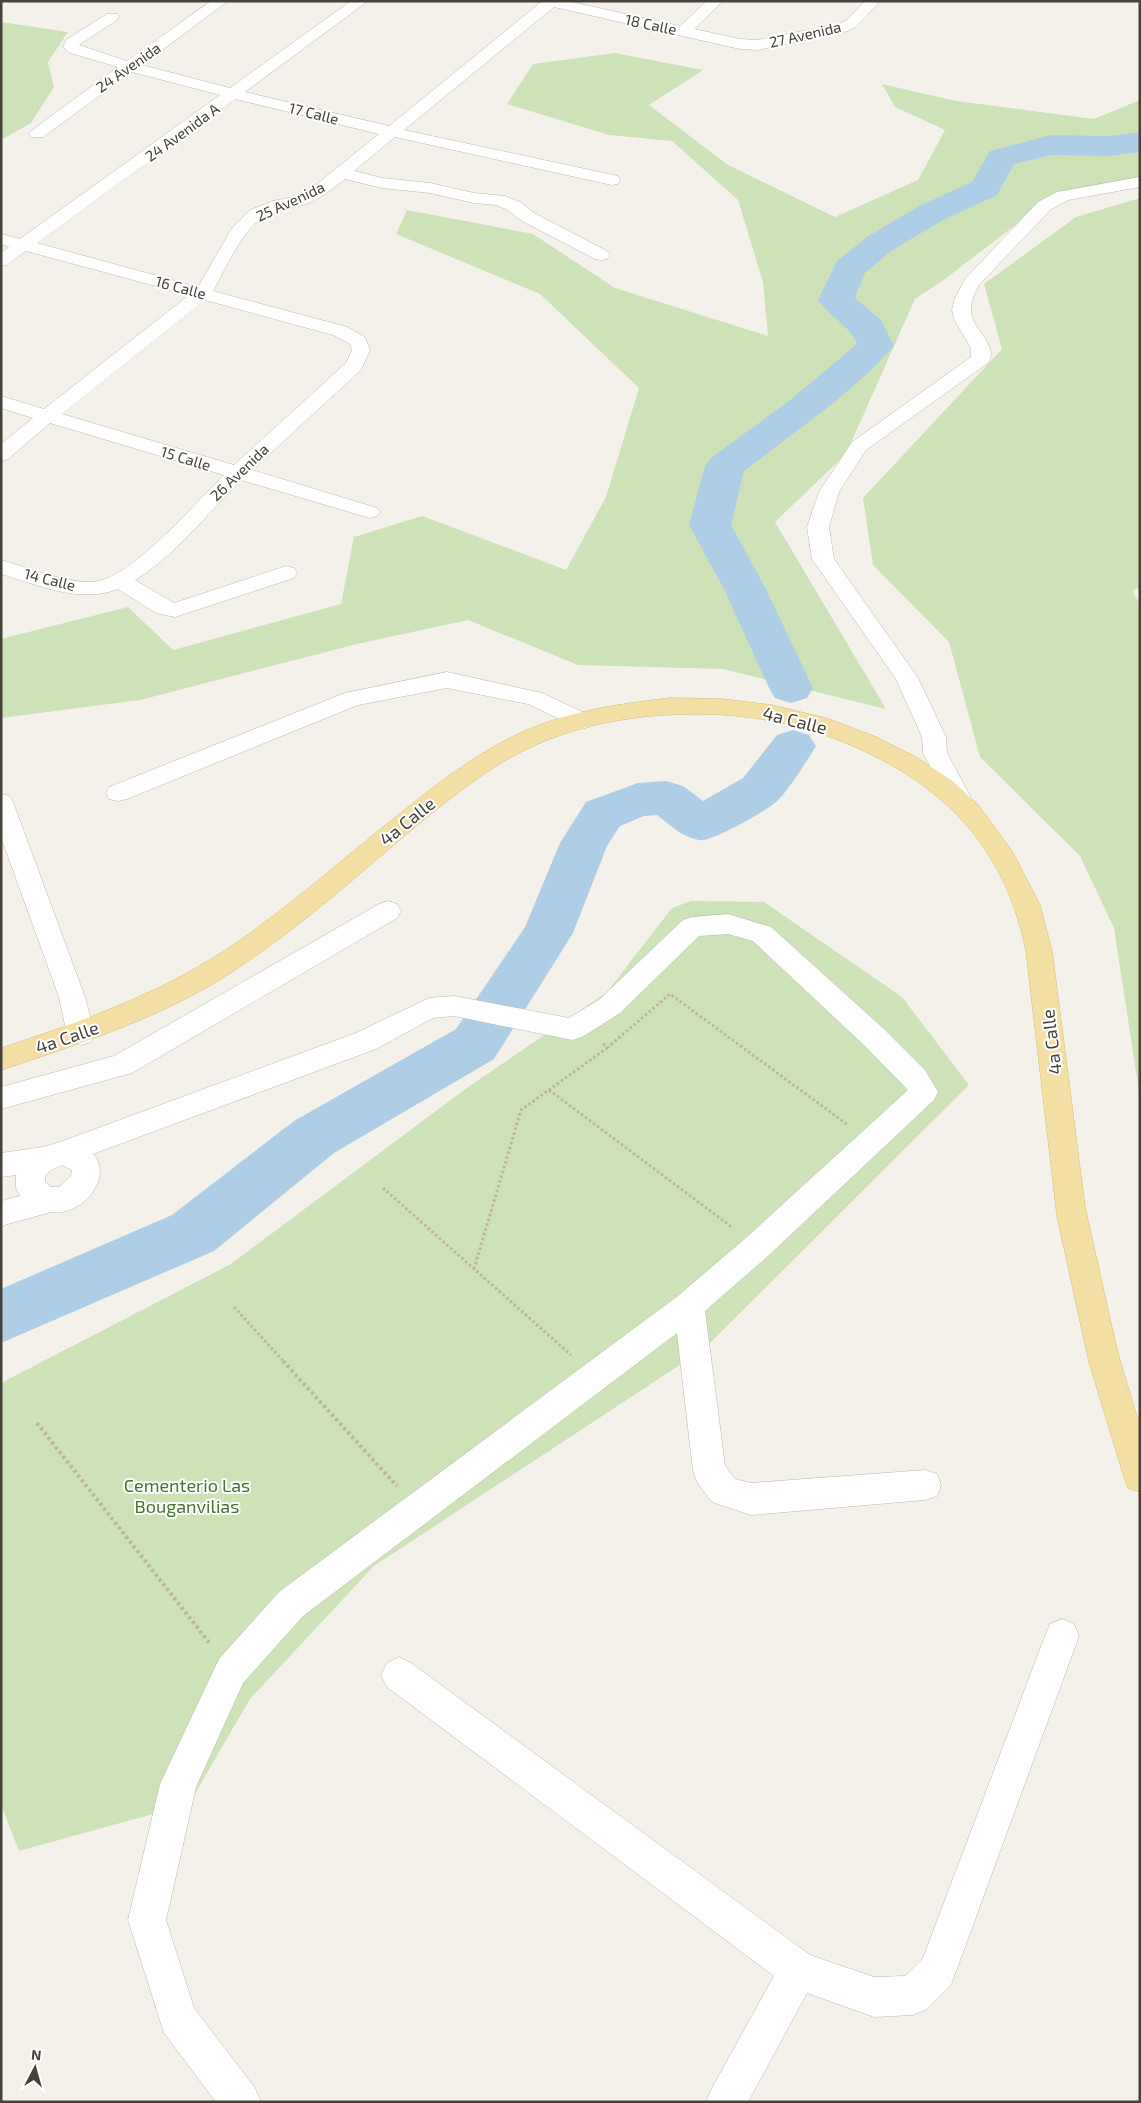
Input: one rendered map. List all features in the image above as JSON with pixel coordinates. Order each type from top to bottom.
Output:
[{"type":"main road","name":"4a Calle","points":[[1,1059],[81,1034],[157,1001],[224,963],[284,920],[480,765],[540,735],[581,722],[647,707],[704,705],[738,707],[768,712],[814,722],[851,735],[913,767],[944,787],[964,806],[1011,869],[1027,906],[1041,958],[1071,1211],[1108,1373],[1140,1477]]},
{"type":"street","name":"24 Avenida","points":[[37,134],[221,1]]},
{"type":"street","name":"24 Avenida A","points":[[1,261],[236,94],[361,1]]},
{"type":"street","points":[[683,31],[716,1]]},
{"type":"street","name":"27 Avenida","points":[[757,45],[843,28],[852,22],[873,1]]},
{"type":"street","name":"18 Calle","points":[[550,2],[740,44],[757,45]]},
{"type":"street","name":"25 Avenida","points":[[1,455],[48,415],[204,294],[241,228],[256,214],[279,205],[298,201],[318,192],[550,2]]},
{"type":"street","name":"17 Calle","points":[[112,17],[71,44],[71,47],[75,50],[130,67],[390,132],[612,180]]},
{"type":"street","points":[[343,173],[382,183],[430,188],[474,198],[499,200],[514,206],[528,217],[602,255]]},
{"type":"street","points":[[964,806],[935,753],[934,738],[907,678],[823,559],[818,528],[829,492],[859,446],[981,359],[982,352],[979,344],[962,319],[962,298],[971,283],[1044,206],[1064,196],[1140,182]]},
{"type":"street","name":"16 Calle","points":[[1,239],[340,331],[358,341]]},
{"type":"street","name":"26 Avenida","points":[[99,589],[120,581],[146,564],[236,473],[354,366],[361,350],[358,341]]},
{"type":"street","name":"15 Calle","points":[[1,402],[370,512]]},
{"type":"street","name":"14 Calle","points":[[1,566],[75,588],[99,589]]},
{"type":"street","points":[[120,581],[164,608],[176,610],[286,573]]},
{"type":"street","points":[[118,793],[354,698],[447,680],[534,698],[581,722]]},
{"type":"street","points":[[1,802],[72,997],[81,1034]]},
{"type":"street","points":[[1,1098],[122,1065],[388,911]]},
{"type":"street","points":[[50,1200],[35,1194],[29,1181],[30,1173],[35,1166],[52,1156],[366,1041],[429,1008],[454,1006],[578,1025],[610,1006],[692,927],[728,924],[762,934],[875,1038],[914,1078],[924,1092],[758,1246],[689,1306],[291,1604],[231,1671],[178,1784],[147,1920],[178,2020],[241,2102]]},
{"type":"street","points":[[1,1165],[71,1154],[79,1158],[87,1171],[86,1179],[76,1192],[59,1200],[50,1200],[1,1214]]},
{"type":"street","points":[[689,1306],[709,1471],[724,1491],[751,1499],[925,1485]]},
{"type":"street","points":[[399,1675],[798,1970],[874,1997],[914,1995],[937,1971],[1062,1636]]},
{"type":"street","points":[[726,2102],[798,1970]]},
{"type":"path","points":[[474,1269],[521,1110],[607,1048],[670,994],[871,1141]]},
{"type":"path","points":[[578,1025],[607,1048]]},
{"type":"path","points":[[549,1090],[758,1246]]},
{"type":"path","points":[[383,1188],[596,1377]]},
{"type":"path","points":[[234,1307],[417,1508]]},
{"type":"path","points":[[37,1423],[231,1671]]},
{"type":"green space","points":[[1,22],[68,32],[48,62],[54,87],[31,123],[1,140]]},
{"type":"green space","points":[[615,53],[703,70],[649,105],[728,165],[835,217],[918,180],[945,130],[895,107],[882,84],[956,101],[1094,119],[1140,100],[1140,176],[1057,193],[945,279],[915,299],[846,454],[775,522],[886,709],[723,669],[578,665],[468,620],[357,644],[140,700],[1,718],[1,639],[128,607],[173,650],[341,604],[354,537],[422,516],[566,570],[606,497],[639,388],[540,294],[396,234],[407,210],[533,234],[615,288],[768,336],[763,282],[738,200],[672,141],[609,135],[507,104],[533,64]]},
{"type":"green space","points":[[1140,198],[1140,587],[1132,591],[1140,604],[1140,1098],[1114,928],[1080,856],[980,757],[949,642],[873,565],[863,498],[1002,349],[984,284],[1076,217]]},
{"type":"green space","name":"Cementerio Las Bouganvilias","points":[[691,901],[764,902],[902,997],[969,1085],[704,1349],[374,1566],[250,1699],[189,1804],[19,1851],[1,1805],[1,1383],[231,1264],[464,1090],[607,992],[672,908]]},
{"type":"waterway","points":[[791,688],[745,589],[710,525],[725,466],[822,394],[876,346],[868,328],[836,300],[849,268],[879,244],[931,213],[985,188],[1001,158],[1051,145],[1110,146],[1140,142]]},
{"type":"waterway","points":[[1,1317],[193,1233],[314,1137],[475,1044],[548,933],[584,843],[603,814],[638,800],[666,798],[701,824],[760,790],[793,746]]}]
